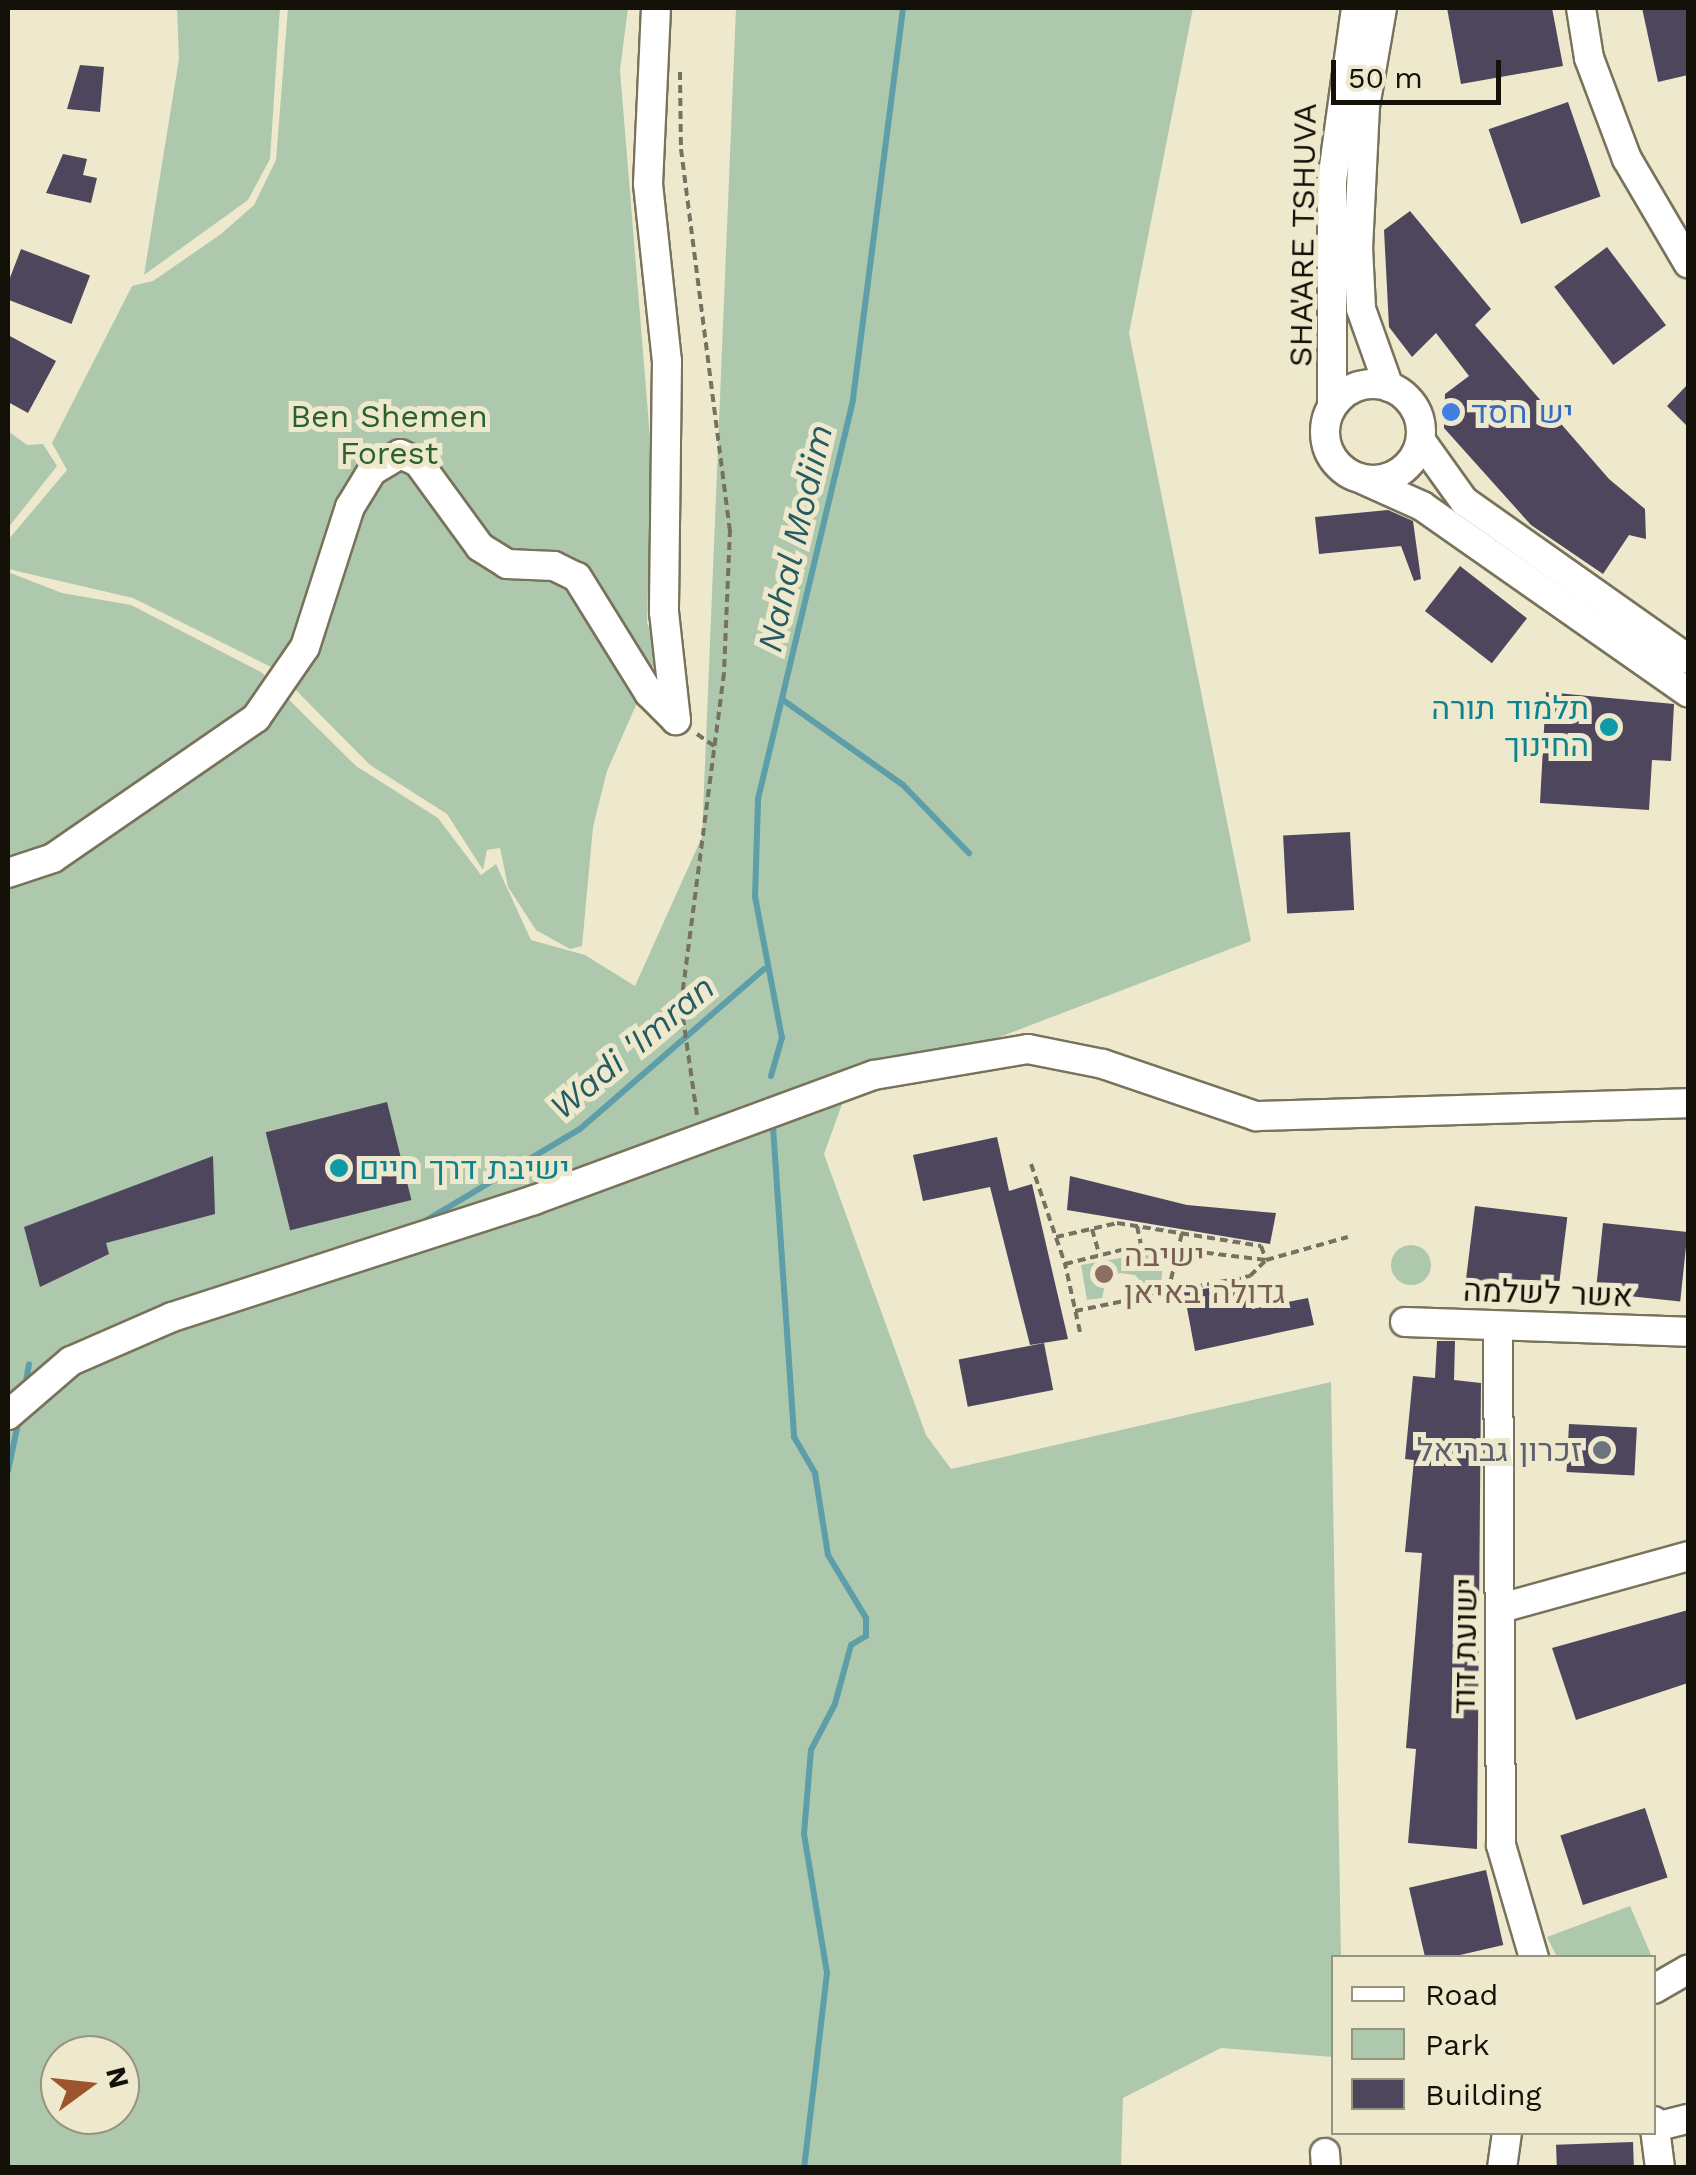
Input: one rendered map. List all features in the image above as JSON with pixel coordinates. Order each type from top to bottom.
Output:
[{"type":"street","points":[[8,873],[53,858],[256,718],[305,646],[350,507],[372,472],[400,454],[418,462],[480,547],[506,564],[554,566],[577,576],[648,693],[676,720],[664,612],[667,361],[648,184],[656,8]]},
{"type":"street","name":"SHA'ARE TSHUVA","points":[[1332,406],[1332,181],[1356,8]]},
{"type":"street","name":"SHA'ARE TSHUVA","points":[[1382,8],[1364,106],[1358,246],[1361,310],[1389,388]]},
{"type":"street","points":[[1582,8],[1589,58],[1628,159],[1688,263]]},
{"type":"street","points":[[1688,658],[1464,501],[1421,441],[1413,405],[1389,388],[1363,385],[1332,406],[1326,442],[1333,460],[1364,480],[1422,506],[1688,692]]},
{"type":"street","points":[[1364,480],[1400,473],[1421,441]]},
{"type":"street","points":[[8,1415],[71,1361],[172,1317],[534,1200],[700,1134],[874,1075],[1028,1049],[1102,1064],[1256,1116],[1688,1104]]},
{"type":"street","name":"אשר לשלמה","points":[[1404,1322],[1498,1330],[1688,1332]]},
{"type":"street","name":"ישועת דוד","points":[[1498,1330],[1501,1845],[1533,1955]]},
{"type":"street","points":[[1501,1608],[1688,1556]]},
{"type":"street","points":[[1656,1988],[1688,1969]]},
{"type":"street","points":[[1660,2168],[1656,2123],[1688,2119]]},
{"type":"street","points":[[1502,2168],[1507,2135]]},
{"type":"path","points":[[680,54],[681,149],[730,529],[724,673],[681,1004],[700,1134]]},
{"type":"path","points":[[1031,1164],[1065,1264],[1080,1332]]},
{"type":"path","points":[[1056,1237],[1092,1229],[1137,1226],[1261,1246],[1266,1260]]},
{"type":"path","points":[[1137,1226],[1141,1244]]},
{"type":"path","points":[[1092,1229],[1099,1254]]},
{"type":"path","points":[[1168,1292],[1182,1233]]},
{"type":"path","points":[[1065,1264],[1141,1244],[1266,1260],[1348,1237]]},
{"type":"path","points":[[1075,1311],[1250,1276],[1266,1260]]},
{"type":"green space","points":[[177,8],[280,8],[270,159],[248,200],[144,275],[179,59]]},
{"type":"green space","name":"Ben Shemen Forest","points":[[288,8],[628,8],[620,70],[652,462],[647,622],[658,655],[607,771],[593,827],[582,946],[570,949],[536,930],[508,887],[500,848],[487,850],[483,870],[447,814],[370,765],[275,669],[133,598],[8,569],[8,540],[67,470],[52,443],[132,286],[153,281],[221,234],[254,205],[276,160]]},
{"type":"green space","points":[[736,8],[1193,8],[1129,333],[1251,941],[845,1096],[824,1154],[926,1435],[951,1469],[1331,1382],[1341,1955],[1331,1955],[1331,2057],[1221,2048],[1123,2098],[1121,2167],[8,2167],[8,572],[62,593],[131,605],[261,672],[356,766],[438,818],[481,875],[496,864],[531,940],[585,955],[635,986],[702,837]]},
{"type":"green space","points":[[8,431],[27,445],[43,444],[57,466],[8,528]]},
{"type":"green space","points":[[1411,1245],[1425,1251],[1431,1265],[1425,1279],[1411,1285],[1397,1279],[1391,1265],[1397,1251]]},
{"type":"green space","points":[[1148,1253],[1163,1260],[1161,1287],[1149,1291],[1135,1275],[1120,1273],[1106,1280],[1102,1298],[1087,1300],[1081,1265]]},
{"type":"green space","points":[[1630,1906],[1651,1955],[1556,1955],[1547,1937]]},
{"type":"building","points":[[1447,8],[1552,8],[1563,66],[1461,84]]},
{"type":"building","points":[[1642,8],[1688,8],[1688,75],[1658,82]]},
{"type":"building","points":[[80,65],[104,67],[100,112],[67,109]]},
{"type":"building","points":[[1568,102],[1601,197],[1521,224],[1489,129]]},
{"type":"building","points":[[63,154],[87,159],[83,175],[97,178],[91,203],[46,193]]},
{"type":"building","points":[[1410,211],[1491,309],[1475,325],[1609,479],[1645,509],[1646,539],[1629,535],[1603,574],[1531,525],[1444,428],[1445,394],[1469,376],[1436,333],[1412,357],[1389,327],[1384,230]]},
{"type":"building","points":[[1607,247],[1666,325],[1613,365],[1554,287]]},
{"type":"building","points":[[21,249],[90,276],[71,324],[8,300],[8,283]]},
{"type":"building","points":[[8,335],[56,361],[28,413],[8,402]]},
{"type":"building","points":[[1688,384],[1688,427],[1667,406]]},
{"type":"building","points":[[1388,510],[1413,521],[1421,579],[1414,581],[1401,546],[1319,554],[1315,517]]},
{"type":"building","points":[[1460,566],[1527,618],[1492,663],[1425,611]]},
{"type":"building","name":"תלמוד תורה החינוך","points":[[1546,692],[1674,704],[1671,761],[1652,760],[1649,810],[1540,803]]},
{"type":"building","points":[[1350,832],[1354,910],[1287,913],[1283,836]]},
{"type":"building","name":"ישיבת דרך חיים","points":[[387,1102],[411,1200],[290,1230],[266,1132]]},
{"type":"building","points":[[997,1137],[1009,1191],[1032,1184],[1068,1339],[1030,1345],[990,1187],[923,1201],[913,1155]]},
{"type":"building","points":[[213,1156],[215,1214],[106,1243],[109,1254],[40,1287],[24,1227]]},
{"type":"building","points":[[1070,1176],[1187,1205],[1276,1213],[1270,1244],[1067,1210]]},
{"type":"building","points":[[1475,1206],[1567,1217],[1558,1294],[1466,1282]]},
{"type":"building","points":[[1603,1223],[1688,1232],[1680,1302],[1596,1293]]},
{"type":"building","points":[[1247,1282],[1252,1309],[1308,1298],[1314,1325],[1195,1351],[1184,1292]]},
{"type":"building","points":[[1437,1341],[1455,1341],[1454,1380],[1481,1383],[1477,1849],[1408,1843],[1416,1749],[1406,1748],[1422,1553],[1405,1552],[1414,1460],[1405,1459],[1413,1376],[1435,1378]]},
{"type":"building","points":[[1044,1343],[1053,1390],[968,1407],[959,1360]]},
{"type":"building","name":"זכרון גבריאל","points":[[1569,1424],[1637,1428],[1634,1475],[1566,1472]]},
{"type":"building","points":[[1688,1610],[1688,1683],[1576,1720],[1552,1648]]},
{"type":"building","points":[[1645,1808],[1668,1877],[1583,1905],[1560,1836]]},
{"type":"building","points":[[1486,1870],[1503,1945],[1460,1955],[1425,1955],[1409,1888]]},
{"type":"building","points":[[1633,2142],[1634,2168],[1557,2168],[1556,2145]]},
{"type":"waterway","name":"Nahal Modiim","points":[[771,1076],[782,1038],[755,897],[758,799],[853,399],[903,8]]},
{"type":"waterway","points":[[783,700],[903,785],[969,853]]},
{"type":"waterway","name":"Wadi 'Imran","points":[[425,1221],[580,1129],[764,969]]},
{"type":"waterway","name":"Nahal Modiim","points":[[773,1127],[794,1437],[815,1473],[828,1555],[866,1618],[866,1636],[851,1645],[835,1704],[811,1750],[804,1834],[827,1973],[804,2168]]},
{"type":"waterway","name":"Wadi 'Imran","points":[[25,1387],[29,1364]]},
{"type":"waterway","name":"Wadi 'Imran","points":[[8,1471],[19,1419]]},
{"type":"place","name":"יש חסד","points":[[1451,412]]},
{"type":"place","name":"תלמוד תורה החינוך","points":[[1609,727]]},
{"type":"place","name":"ישיבת דרך חיים","points":[[339,1168]]},
{"type":"place","name":"ישיבה גדולה באיאן","points":[[1104,1274]]},
{"type":"place","name":"זכרון גבריאל","points":[[1602,1450]]}]
